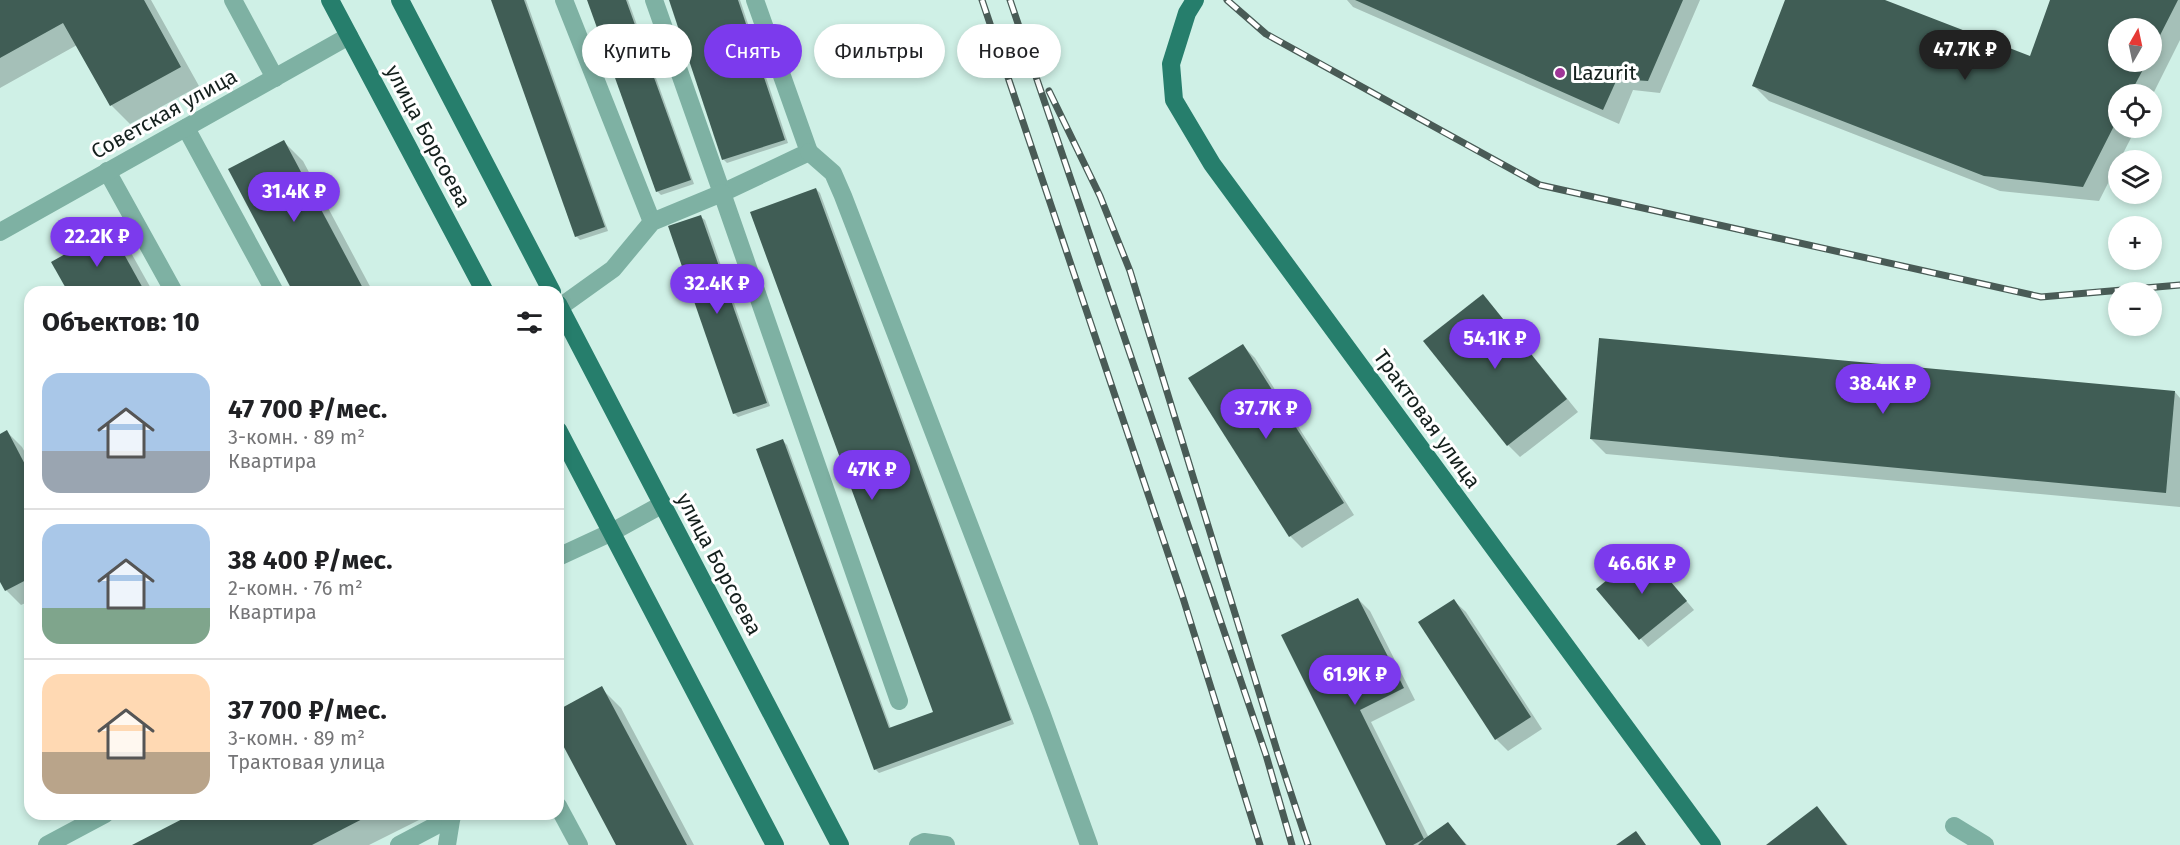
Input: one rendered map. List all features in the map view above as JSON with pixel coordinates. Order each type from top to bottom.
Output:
[{"type":"main road","name":"улица Борсоева","points":[[330,0],[482,286]]},
{"type":"main road","name":"улица Борсоева","points":[[400,0],[549,286]]},
{"type":"main road","name":"Трактовая улица","points":[[1195,0],[1187,13],[1171,64],[1174,100],[1212,164],[1712,845]]},
{"type":"main road","name":"улица Борсоева","points":[[564,314],[840,845]]},
{"type":"main road","points":[[564,441],[775,845]]},
{"type":"street","points":[[233,0],[275,78]]},
{"type":"street","points":[[564,0],[652,222]]},
{"type":"street","points":[[654,0],[899,701]]},
{"type":"street","points":[[754,0],[809,152],[833,173],[843,196],[1041,712],[1089,845]]},
{"type":"street","name":"Советская улица","points":[[0,232],[349,36]]},
{"type":"street","points":[[186,128],[272,286]]},
{"type":"street","points":[[564,297],[613,269],[652,222],[722,193],[809,152]]},
{"type":"street","points":[[107,171],[171,286]]},
{"type":"street","points":[[564,554],[612,532],[663,504]]},
{"type":"street","points":[[564,817],[579,845]]},
{"type":"street","points":[[47,845],[94,820]]},
{"type":"street","points":[[399,845],[445,820]]},
{"type":"street","points":[[447,845],[451,820]]},
{"type":"street","points":[[1954,826],[1985,845]]},
{"type":"street","points":[[918,845],[924,842],[946,845]]},
{"type":"building","points":[[0,0],[144,0],[181,67],[110,106],[63,23],[0,58]]},
{"type":"building","points":[[491,0],[524,0],[605,227],[575,237]]},
{"type":"building","points":[[587,0],[626,0],[635,24],[596,24]]},
{"type":"building","points":[[669,0],[738,0],[746,24],[704,24],[704,78],[764,78],[785,140],[722,160],[692,69],[692,24],[677,24]]},
{"type":"building","points":[[1355,0],[1683,0],[1648,81],[1617,79],[1603,110]]},
{"type":"building","points":[[1785,0],[1885,0],[2030,56],[2050,0],[2178,0],[2162,31],[2162,18],[2108,18],[2108,72],[2142,72],[2135,84],[2108,84],[2108,138],[2083,187],[1984,176],[1752,86]]},
{"type":"building","points":[[615,78],[654,78],[691,180],[656,192]]},
{"type":"building","points":[[284,140],[362,286],[290,286],[228,169]]},
{"type":"building","points":[[816,188],[1011,720],[874,770],[756,449],[783,439],[889,728],[933,712],[750,212]]},
{"type":"building","points":[[701,215],[767,403],[733,414],[668,226]]},
{"type":"building","points":[[110,229],[142,286],[65,286],[51,262]]},
{"type":"building","points":[[1483,294],[1567,399],[1507,446],[1423,341]]},
{"type":"building","points":[[1599,338],[2175,391],[2166,493],[1590,439]]},
{"type":"building","points":[[1243,344],[1344,503],[1289,537],[1188,378]]},
{"type":"building","points":[[7,430],[24,463],[24,581],[5,591],[0,582],[0,434]]},
{"type":"building","points":[[1644,550],[1687,601],[1639,640],[1596,589]]},
{"type":"building","points":[[1358,598],[1404,688],[1360,710],[1424,839],[1413,845],[1386,845],[1281,635]]},
{"type":"building","points":[[1454,599],[1531,717],[1495,740],[1418,622]]},
{"type":"building","points":[[602,686],[687,845],[616,845],[564,747],[564,707]]},
{"type":"building","points":[[1817,806],[1847,845],[1766,845]]},
{"type":"building","points":[[180,820],[360,820],[312,845],[132,845]]},
{"type":"building","points":[[1448,822],[1466,845],[1418,845],[1424,839]]},
{"type":"building","points":[[1636,831],[1646,845],[1616,845]]},
{"type":"railway","points":[[982,0],[1183,598],[1260,845]]},
{"type":"railway","points":[[1010,0],[1266,755],[1292,845]]},
{"type":"railway","points":[[1227,0],[1266,34],[1540,185],[2041,297],[2180,285]]},
{"type":"railway","points":[[1049,91],[1100,196],[1130,271],[1308,845]]},
{"type":"place","name":"Lazurit","points":[[1560,73]]}]
